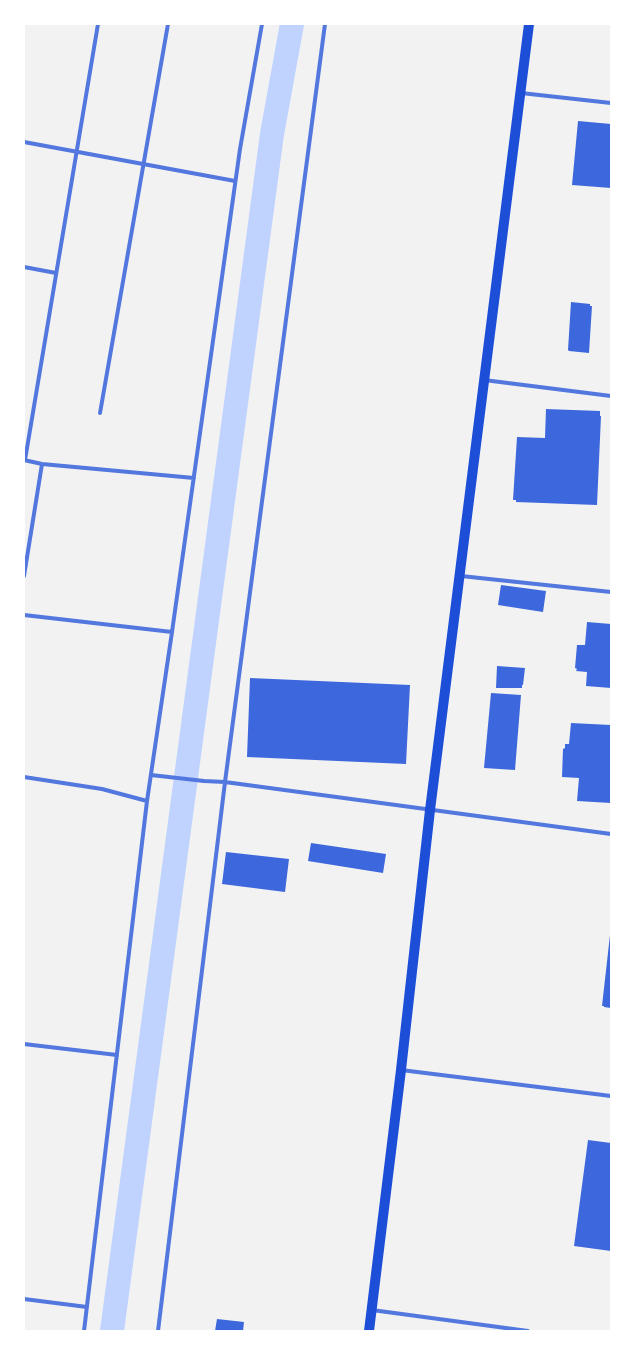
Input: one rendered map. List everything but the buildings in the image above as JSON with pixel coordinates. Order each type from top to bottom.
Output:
[{"type":"main road","points":[[369,1331],[401,1070],[430,810],[529,24]]},
{"type":"street","points":[[98,24],[24,460],[42,464],[194,478]]},
{"type":"street","points":[[100,413],[168,24]]},
{"type":"street","points":[[84,1331],[146,801],[172,632],[235,181],[262,24]]},
{"type":"street","points":[[158,1331],[225,782],[326,24]]},
{"type":"street","points":[[520,93],[611,103]]},
{"type":"street","points":[[24,142],[235,181]]},
{"type":"street","points":[[24,267],[56,273]]},
{"type":"street","points":[[484,380],[611,396]]},
{"type":"street","points":[[24,576],[42,464]]},
{"type":"street","points":[[460,576],[611,592]]},
{"type":"street","points":[[24,615],[172,632]]},
{"type":"street","points":[[151,775],[225,782],[611,834]]},
{"type":"street","points":[[24,777],[102,789],[146,801]]},
{"type":"street","points":[[24,1044],[117,1056]]},
{"type":"street","points":[[401,1070],[611,1096]]},
{"type":"street","points":[[24,1299],[87,1307]]},
{"type":"street","points":[[372,1310],[528,1331]]},
{"type":"waterway","points":[[112,1331],[272,134],[292,24]]}]
